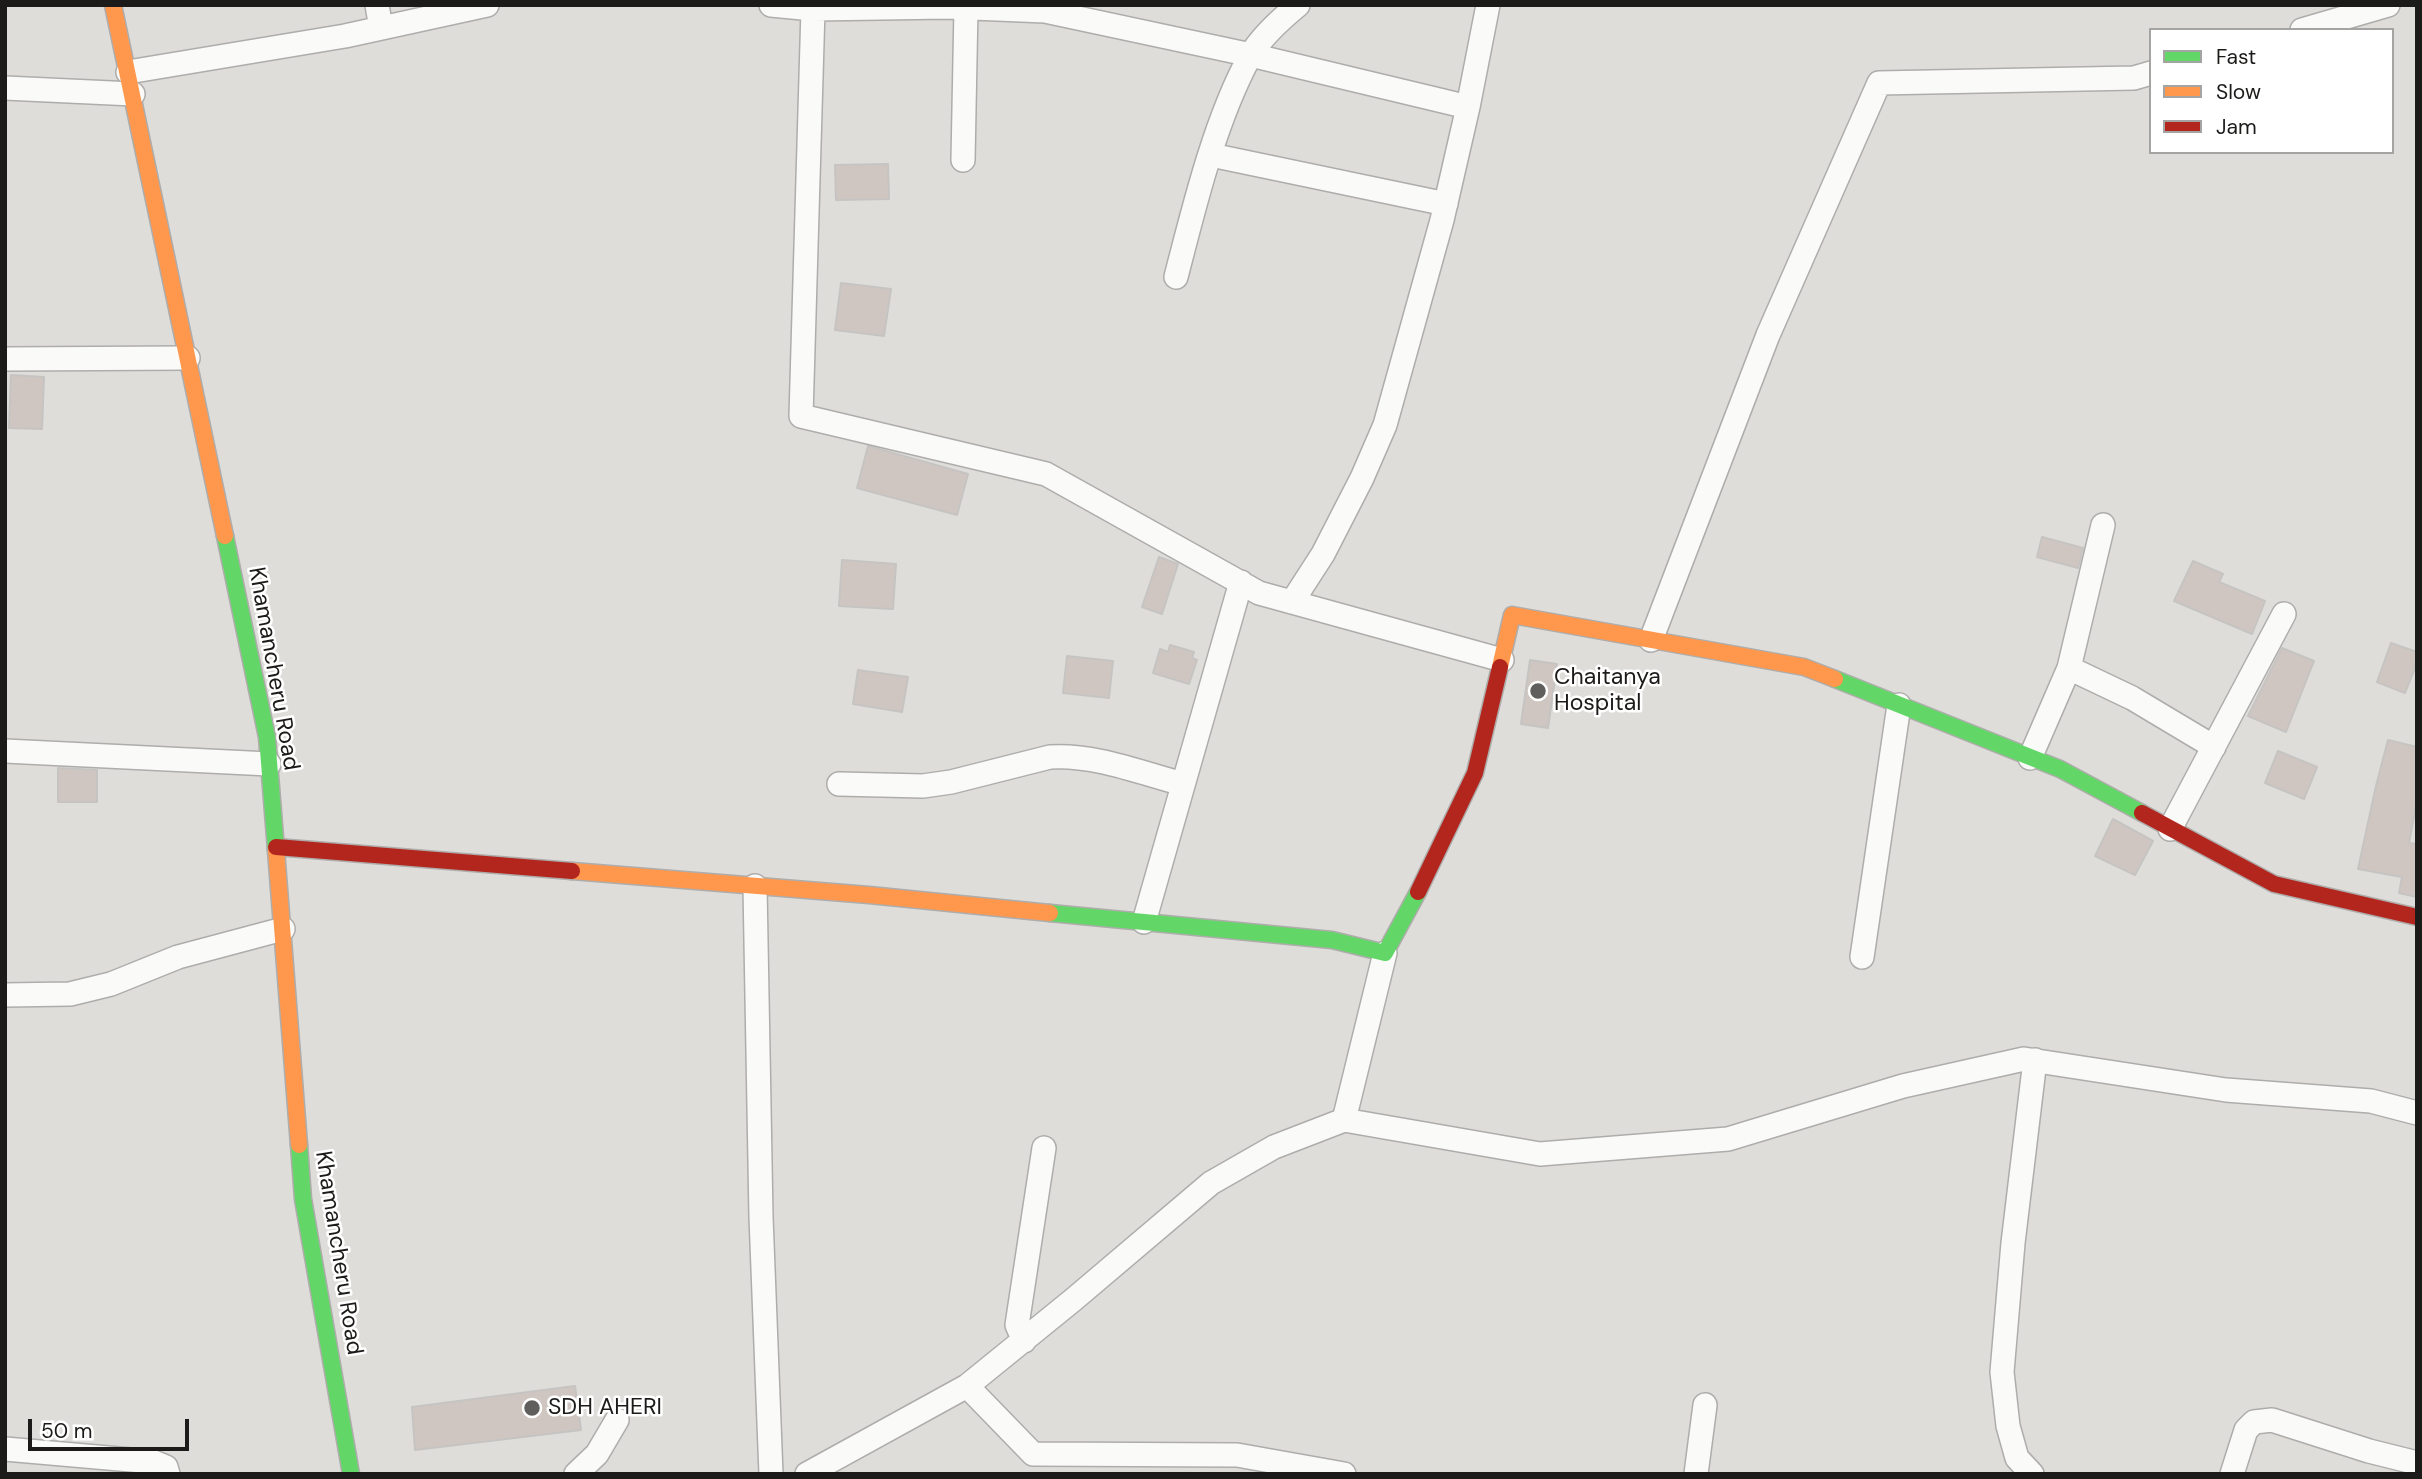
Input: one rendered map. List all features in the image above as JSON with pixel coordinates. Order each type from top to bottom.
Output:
[{"type":"street","name":"Khamancheru Road","points":[[113,5],[267,737],[303,1199],[351,1474]]},
{"type":"street","points":[[377,5],[382,28]]},
{"type":"street","points":[[5,88],[130,83],[486,5]]},
{"type":"street","points":[[771,5],[1058,9],[1468,107]]},
{"type":"street","points":[[1176,277],[1192,214],[1232,97],[1251,55],[1266,35],[1298,5]]},
{"type":"street","points":[[1293,602],[1329,543],[1384,428],[1446,204],[1488,5]]},
{"type":"street","points":[[2305,28],[2325,14],[2388,5]]},
{"type":"street","points":[[813,7],[801,416],[1046,474],[1259,593],[1502,660]]},
{"type":"street","points":[[963,160],[966,8]]},
{"type":"street","points":[[1651,640],[1768,335],[1879,83],[2134,78],[2149,74]]},
{"type":"street","points":[[1211,155],[1446,204]]},
{"type":"street","points":[[5,359],[188,358]]},
{"type":"street","points":[[2030,758],[2069,668],[2103,525]]},
{"type":"street","points":[[1144,922],[1241,582]]},
{"type":"street","points":[[2171,829],[2284,614]]},
{"type":"street","points":[[1344,1121],[1385,953],[1422,884],[1475,773],[1513,615],[1804,667],[2060,769],[2274,884],[2417,917]]},
{"type":"street","points":[[2069,668],[2132,698],[2214,747]]},
{"type":"street","points":[[1862,957],[1899,705]]},
{"type":"street","points":[[5,751],[269,764]]},
{"type":"street","points":[[839,784],[923,786],[1064,756],[1183,784]]},
{"type":"street","points":[[276,847],[755,886],[1144,922],[1332,940],[1385,953]]},
{"type":"street","points":[[755,886],[761,1217],[771,1474]]},
{"type":"street","points":[[5,995],[70,994],[111,984],[178,957],[283,929]]},
{"type":"street","points":[[807,1474],[967,1386],[1211,1183],[1274,1147],[1344,1121],[1541,1154],[1728,1139],[1903,1086],[2024,1059],[2226,1090],[2371,1101],[2417,1113]]},
{"type":"street","points":[[2032,1474],[2018,1458],[2008,1426],[2002,1372],[2013,1243],[2035,1060]]},
{"type":"street","points":[[1024,1341],[1017,1325],[1044,1148]]},
{"type":"street","points":[[967,1386],[1033,1454],[1237,1455],[1267,1467],[1345,1474]]},
{"type":"street","points":[[1696,1474],[1704,1405]]},
{"type":"street","points":[[576,1474],[597,1454],[617,1420]]},
{"type":"street","points":[[2232,1474],[2246,1430],[2254,1422],[2272,1420],[2417,1464]]},
{"type":"street","points":[[5,1449],[154,1462],[166,1467],[168,1474]]},
{"type":"building","points":[[888,164],[889,199],[836,200],[835,165]]},
{"type":"building","points":[[841,283],[891,289],[884,336],[835,330]]},
{"type":"building","points":[[11,375],[44,377],[42,429],[9,428]]},
{"type":"building","points":[[868,446],[968,474],[957,515],[857,488]]},
{"type":"building","points":[[2042,537],[2083,548],[2078,568],[2037,557]]},
{"type":"building","points":[[1159,557],[1178,564],[1162,614],[1142,607]]},
{"type":"building","points":[[842,560],[896,564],[893,609],[839,606]]},
{"type":"building","points":[[2193,561],[2223,574],[2219,582],[2265,601],[2252,634],[2174,601]]},
{"type":"building","points":[[2391,643],[2417,652],[2417,663],[2405,693],[2377,682]]},
{"type":"building","points":[[1170,645],[1194,652],[1192,658],[1197,660],[1189,684],[1153,673],[1160,649],[1168,652]]},
{"type":"building","points":[[2282,648],[2314,661],[2286,732],[2248,716]]},
{"type":"building","points":[[1067,656],[1113,661],[1109,698],[1063,693]]},
{"type":"building","points":[[1530,660],[1557,664],[1548,728],[1521,724]]},
{"type":"building","points":[[858,670],[908,677],[902,712],[853,704]]},
{"type":"building","points":[[2388,740],[2417,747],[2417,801],[2409,843],[2417,844],[2417,897],[2399,893],[2402,877],[2358,869]]},
{"type":"building","points":[[2278,751],[2317,767],[2304,799],[2265,783]]},
{"type":"building","points":[[58,768],[97,770],[97,802],[58,802]]},
{"type":"building","points":[[2113,819],[2153,841],[2135,875],[2095,856]]},
{"type":"building","points":[[575,1386],[581,1430],[415,1450],[412,1407]]},
{"type":"traffic: fast","points":[[225,536],[267,737],[276,850]]},
{"type":"traffic: fast","points":[[1835,679],[2060,769],[2142,813]]},
{"type":"traffic: fast","points":[[1050,913],[1332,940],[1385,953],[1418,892]]},
{"type":"traffic: fast","points":[[299,1145],[303,1199],[351,1474]]},
{"type":"traffic: slow","points":[[113,5],[225,536]]},
{"type":"traffic: slow","points":[[1500,667],[1512,615],[1804,667],[1835,679]]},
{"type":"traffic: slow","points":[[276,850],[299,1145]]},
{"type":"traffic: slow","points":[[572,871],[1050,913]]},
{"type":"traffic: jam","points":[[1418,892],[1475,773],[1500,667]]},
{"type":"traffic: jam","points":[[2142,813],[2274,884],[2417,917]]},
{"type":"traffic: jam","points":[[276,847],[572,871]]},
{"type":"place","name":"Chaitanya Hospital","points":[[1538,691]]},
{"type":"place","name":"SDH AHERI","points":[[532,1408]]}]
